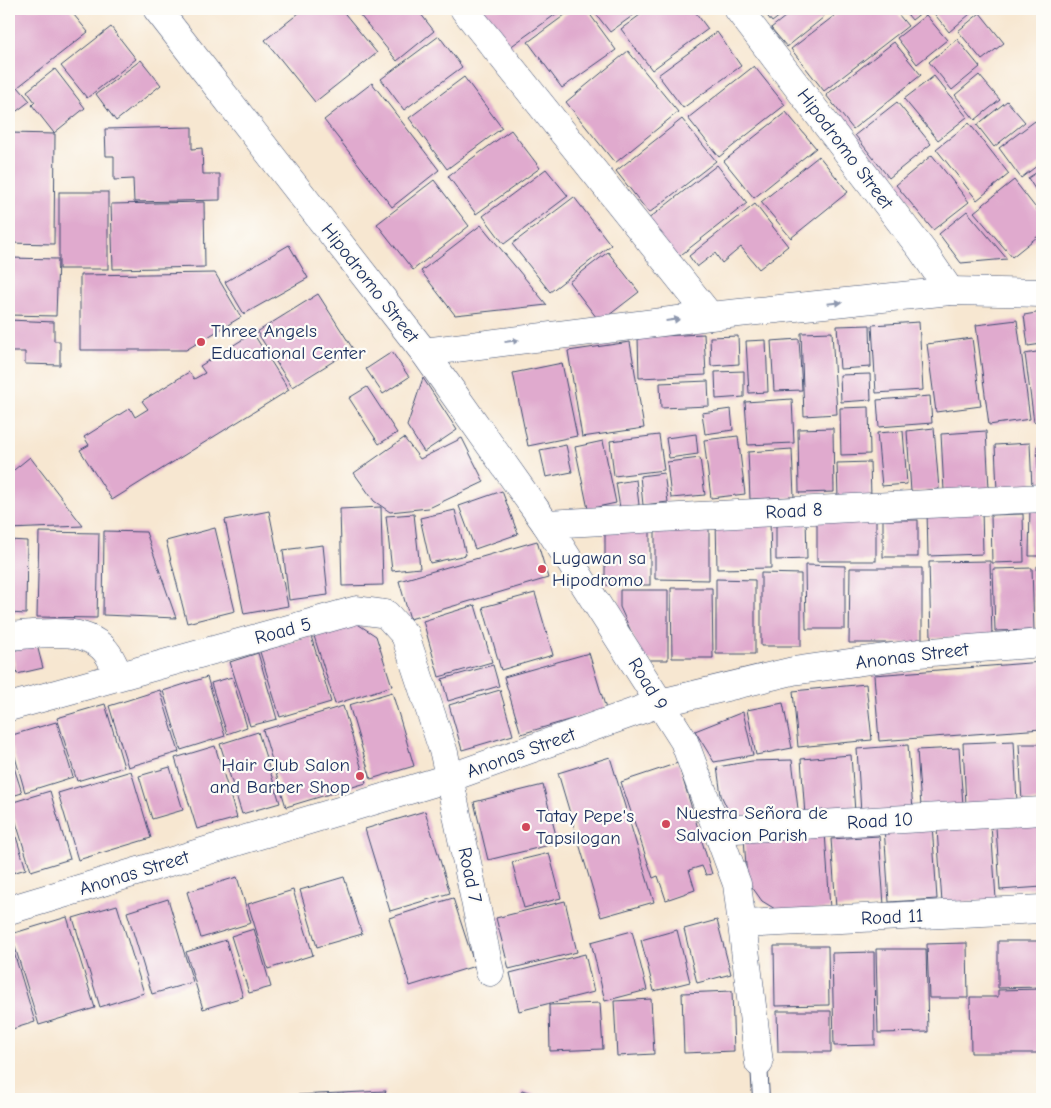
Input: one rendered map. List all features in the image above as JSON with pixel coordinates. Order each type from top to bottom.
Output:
[{"type":"street","name":"Hipodromo Street","points":[[157,9],[424,352],[710,316],[950,292],[1042,294]]},
{"type":"street","points":[[464,9],[710,316]]},
{"type":"street","name":"Hipodromo Street","points":[[738,9],[922,250],[950,292]]},
{"type":"street","name":"Road 9","points":[[424,352],[546,524],[684,741],[718,830],[736,884],[743,924],[759,1063]]},
{"type":"street","name":"Road 8","points":[[546,524],[1042,498]]},
{"type":"street","name":"Road 5","points":[[9,707],[357,610],[386,614],[405,635],[444,753],[449,778]]},
{"type":"street","points":[[9,636],[67,633],[90,640],[107,653],[119,675]]},
{"type":"street","name":"Anonas Street","points":[[9,910],[449,778],[660,703],[794,671],[919,653],[1042,643]]},
{"type":"street","name":"Road 7","points":[[449,778],[474,886],[490,972]]},
{"type":"street","name":"Road 10","points":[[718,830],[1042,811]]},
{"type":"street","name":"Road 11","points":[[743,924],[1042,909]]},
{"type":"lane","points":[[759,1063],[761,1099]]},
{"type":"building","points":[[9,9],[69,9],[88,32],[18,87],[30,101],[9,117]]},
{"type":"building","points":[[304,9],[341,9],[377,53],[315,102],[265,40]]},
{"type":"building","points":[[355,9],[417,9],[434,31],[397,61]]},
{"type":"building","points":[[476,9],[563,9],[506,50]]},
{"type":"building","points":[[573,9],[586,9],[616,50],[562,88],[528,42]]},
{"type":"building","points":[[592,9],[642,9],[610,32]]},
{"type":"building","points":[[648,9],[693,9],[708,29],[652,70],[621,29]]},
{"type":"building","points":[[762,9],[789,9],[772,22]]},
{"type":"building","points":[[795,9],[818,9],[824,17],[787,47],[771,28]]},
{"type":"building","points":[[843,9],[894,9],[908,26],[824,91],[791,49]]},
{"type":"building","points":[[903,9],[926,9],[912,20]]},
{"type":"building","points":[[936,9],[966,9],[970,14],[949,32],[932,11]]},
{"type":"building","points":[[980,13],[1004,43],[982,60],[958,31]]},
{"type":"building","points":[[926,15],[947,40],[917,64],[897,38]]},
{"type":"building","points":[[111,27],[136,59],[87,98],[61,66]]},
{"type":"building","points":[[717,32],[741,66],[683,108],[658,75]]},
{"type":"building","points":[[439,36],[462,67],[404,110],[381,79]]},
{"type":"building","points":[[957,39],[980,67],[952,90],[929,62]]},
{"type":"building","points":[[894,42],[921,75],[853,129],[826,95]]},
{"type":"building","points":[[628,51],[678,112],[615,163],[566,102]]},
{"type":"building","points":[[141,60],[161,85],[116,121],[96,94]]},
{"type":"building","points":[[754,66],[785,105],[719,157],[688,118]]},
{"type":"building","points":[[55,69],[85,108],[54,133],[32,105],[35,102],[27,91]]},
{"type":"building","points":[[979,75],[1000,100],[975,120],[955,95]]},
{"type":"building","points":[[934,76],[967,117],[938,140],[904,99]]},
{"type":"building","points":[[464,77],[502,128],[447,169],[409,118]]},
{"type":"building","points":[[372,83],[439,170],[392,207],[324,120]]},
{"type":"building","points":[[1007,101],[1025,122],[994,147],[977,125]]},
{"type":"building","points":[[897,102],[931,144],[889,178],[855,135]]},
{"type":"building","points":[[786,112],[816,148],[754,198],[724,161]]},
{"type":"building","points":[[682,119],[716,161],[649,213],[616,171]]},
{"type":"building","points":[[1035,121],[1042,131],[1042,162],[1021,178],[999,148]]},
{"type":"building","points":[[969,123],[1009,174],[977,200],[936,149]]},
{"type":"building","points":[[192,127],[192,149],[202,148],[203,174],[220,174],[220,200],[134,202],[133,179],[114,180],[114,156],[106,156],[105,129]]},
{"type":"building","points":[[511,130],[540,168],[476,214],[448,176]]},
{"type":"building","points":[[9,133],[55,134],[54,244],[9,243]]},
{"type":"building","points":[[932,155],[969,202],[933,230],[896,185]]},
{"type":"building","points":[[819,156],[848,192],[791,238],[761,202]]},
{"type":"building","points":[[717,165],[747,203],[677,258],[647,220]]},
{"type":"building","points":[[546,169],[568,196],[504,244],[483,216]]},
{"type":"building","points":[[1042,169],[1042,200],[1028,178]]},
{"type":"building","points":[[434,180],[469,226],[413,270],[377,224]]},
{"type":"building","points":[[1014,180],[1042,216],[1042,233],[1012,257],[974,212]]},
{"type":"building","points":[[59,192],[108,192],[108,269],[59,269]]},
{"type":"building","points":[[574,197],[611,245],[550,292],[512,244]]},
{"type":"building","points":[[204,202],[205,267],[113,269],[111,204]]},
{"type":"building","points":[[755,204],[788,246],[759,269],[741,247],[722,263],[715,253],[697,267],[689,256]]},
{"type":"building","points":[[967,211],[1007,259],[961,263],[939,234]]},
{"type":"building","points":[[481,225],[547,305],[455,315],[421,271]]},
{"type":"building","points":[[289,245],[308,278],[244,314],[225,282]]},
{"type":"building","points":[[608,252],[639,292],[600,322],[569,282]]},
{"type":"building","points":[[9,258],[58,259],[56,316],[9,315]]},
{"type":"building","points":[[215,273],[241,317],[186,350],[80,350],[80,275]]},
{"type":"building","points":[[318,294],[353,349],[292,387],[257,332]]},
{"type":"building","points":[[1042,312],[1042,344],[1028,346],[1024,315]]},
{"type":"building","points":[[9,320],[54,322],[54,341],[60,341],[60,365],[25,364],[25,352],[9,352]]},
{"type":"building","points":[[1017,320],[1030,419],[989,425],[976,325]]},
{"type":"building","points":[[919,322],[923,390],[876,393],[872,325]]},
{"type":"building","points":[[870,325],[871,367],[840,369],[837,326]]},
{"type":"building","points":[[832,332],[837,414],[804,416],[801,333]]},
{"type":"building","points":[[253,333],[289,390],[112,500],[80,450],[89,445],[84,437],[130,408],[135,417],[148,409],[142,401],[189,372],[194,379],[205,373],[200,366]]},
{"type":"building","points":[[704,334],[706,375],[639,378],[638,337]]},
{"type":"building","points":[[738,336],[739,364],[711,366],[710,337]]},
{"type":"building","points":[[972,338],[981,406],[936,412],[927,344]]},
{"type":"building","points":[[799,339],[802,390],[774,391],[771,341]]},
{"type":"building","points":[[766,340],[768,392],[749,393],[746,341]]},
{"type":"building","points":[[630,342],[644,428],[582,437],[568,351]]},
{"type":"building","points":[[1042,351],[1042,420],[1034,422],[1025,354]]},
{"type":"building","points":[[392,352],[409,377],[383,394],[366,369]]},
{"type":"building","points":[[562,363],[577,436],[528,446],[513,373]]},
{"type":"building","points":[[744,371],[744,397],[716,399],[715,372]]},
{"type":"building","points":[[870,374],[871,400],[841,402],[840,375]]},
{"type":"building","points":[[423,378],[457,430],[424,452],[407,426]]},
{"type":"building","points":[[708,381],[709,406],[661,408],[660,383]]},
{"type":"building","points":[[367,387],[397,433],[379,444],[349,398]]},
{"type":"building","points":[[930,396],[932,423],[879,427],[877,400]]},
{"type":"building","points":[[792,399],[794,443],[748,445],[745,402]]},
{"type":"building","points":[[869,407],[870,454],[841,455],[840,408]]},
{"type":"building","points":[[731,409],[733,430],[705,434],[702,413]]},
{"type":"building","points":[[833,428],[834,492],[799,493],[798,429]]},
{"type":"building","points":[[934,428],[939,489],[911,492],[907,431]]},
{"type":"building","points":[[903,431],[907,484],[882,486],[877,433]]},
{"type":"building","points":[[986,431],[989,489],[944,491],[941,434]]},
{"type":"building","points":[[696,434],[698,454],[669,458],[666,438]]},
{"type":"building","points":[[659,435],[664,470],[614,476],[610,441]]},
{"type":"building","points":[[738,436],[745,494],[711,498],[704,440]]},
{"type":"building","points":[[404,438],[420,459],[462,438],[484,482],[429,508],[390,512],[374,501],[354,473]]},
{"type":"building","points":[[603,441],[616,503],[588,509],[575,447]]},
{"type":"building","points":[[1030,443],[1032,489],[997,491],[995,445]]},
{"type":"building","points":[[566,445],[572,472],[546,477],[540,450]]},
{"type":"building","points":[[1042,445],[1042,490],[1039,490],[1037,446]]},
{"type":"building","points":[[792,449],[794,497],[750,499],[748,452]]},
{"type":"building","points":[[30,457],[83,526],[9,529],[9,474]]},
{"type":"building","points":[[700,458],[705,495],[671,498],[667,462]]},
{"type":"building","points":[[870,462],[871,497],[838,499],[837,463]]},
{"type":"building","points":[[664,473],[668,502],[643,505],[640,476]]},
{"type":"building","points":[[636,480],[639,505],[620,508],[616,483]]},
{"type":"building","points":[[502,491],[518,534],[475,549],[459,506]]},
{"type":"building","points":[[381,507],[383,585],[342,586],[340,509]]},
{"type":"building","points":[[1030,507],[1042,508],[1042,556],[1029,556]]},
{"type":"building","points":[[982,508],[983,554],[928,556],[927,510]]},
{"type":"building","points":[[455,510],[466,555],[430,563],[420,518]]},
{"type":"building","points":[[269,511],[288,606],[244,614],[225,520]]},
{"type":"building","points":[[414,514],[420,568],[392,571],[386,516]]},
{"type":"building","points":[[1023,514],[1024,562],[992,563],[991,515]]},
{"type":"building","points":[[817,516],[876,516],[876,561],[817,561]]},
{"type":"building","points":[[770,518],[771,568],[717,569],[716,520]]},
{"type":"building","points":[[806,518],[807,559],[776,560],[776,519]]},
{"type":"building","points":[[883,520],[918,520],[918,557],[883,557]]},
{"type":"building","points":[[655,525],[709,525],[709,580],[655,579]]},
{"type":"building","points":[[605,527],[650,527],[650,585],[605,585]]},
{"type":"building","points":[[215,528],[235,611],[187,623],[166,541]]},
{"type":"building","points":[[104,531],[146,532],[176,618],[103,615]]},
{"type":"building","points":[[39,532],[99,533],[97,618],[37,617]]},
{"type":"building","points":[[9,540],[27,541],[26,614],[9,613]]},
{"type":"building","points":[[537,541],[548,578],[410,619],[399,581]]},
{"type":"building","points":[[323,545],[328,595],[289,600],[283,550]]},
{"type":"building","points":[[990,561],[992,637],[931,638],[929,562]]},
{"type":"building","points":[[805,565],[845,566],[845,629],[806,629]]},
{"type":"building","points":[[1037,566],[1042,566],[1042,623],[1038,623]]},
{"type":"building","points":[[850,568],[922,568],[922,643],[849,643]]},
{"type":"building","points":[[1032,568],[1034,630],[995,631],[993,569]]},
{"type":"building","points":[[761,573],[801,574],[801,646],[761,646]]},
{"type":"building","points":[[716,579],[755,580],[755,654],[716,654]]},
{"type":"building","points":[[671,588],[712,588],[713,658],[672,658]]},
{"type":"building","points":[[620,590],[668,590],[668,660],[646,660],[620,607]]},
{"type":"building","points":[[535,593],[553,655],[501,670],[483,607]]},
{"type":"building","points":[[475,605],[492,662],[439,677],[423,621]]},
{"type":"building","points":[[356,623],[376,636],[392,686],[335,704],[314,636]]},
{"type":"building","points":[[311,636],[331,702],[280,717],[260,652]]},
{"type":"building","points":[[37,645],[43,668],[17,674],[12,651]]},
{"type":"building","points":[[258,653],[277,719],[250,726],[230,662]]},
{"type":"building","points":[[589,653],[606,709],[521,734],[504,677]]},
{"type":"building","points":[[1042,662],[1042,729],[879,741],[874,675]]},
{"type":"building","points":[[493,665],[499,686],[448,701],[442,679]]},
{"type":"building","points":[[207,677],[225,736],[181,750],[163,691]]},
{"type":"building","points":[[232,677],[247,727],[227,734],[211,683]]},
{"type":"building","points":[[866,684],[872,740],[798,747],[793,691]]},
{"type":"building","points":[[160,690],[179,752],[128,767],[109,706]]},
{"type":"building","points":[[500,690],[513,735],[462,750],[449,705]]},
{"type":"building","points":[[392,692],[414,766],[371,779],[349,705]]},
{"type":"building","points":[[783,703],[792,748],[756,755],[747,710]]},
{"type":"building","points":[[105,704],[124,767],[77,781],[57,718]]},
{"type":"building","points":[[343,706],[366,783],[286,807],[263,730]]},
{"type":"building","points":[[743,712],[753,755],[714,762],[695,731]]},
{"type":"building","points":[[56,722],[73,777],[25,792],[9,736]]},
{"type":"building","points":[[258,732],[280,803],[242,814],[220,744]]},
{"type":"building","points":[[1014,741],[1017,803],[966,806],[963,743]]},
{"type":"building","points":[[1019,744],[1042,744],[1042,801],[1022,802]]},
{"type":"building","points":[[908,745],[913,810],[861,813],[857,749]]},
{"type":"building","points":[[215,746],[237,818],[197,829],[175,758]]},
{"type":"building","points":[[959,748],[963,805],[921,807],[917,750]]},
{"type":"building","points":[[9,751],[22,793],[9,797]]},
{"type":"building","points":[[851,755],[855,812],[805,816],[801,759]]},
{"type":"building","points":[[610,757],[654,902],[601,917],[558,773]]},
{"type":"building","points":[[792,760],[799,817],[733,821],[721,795],[717,767],[752,761]]},
{"type":"building","name":"Nuestra Señora de Salvacion Parish","points":[[678,763],[712,874],[706,875],[702,866],[689,870],[695,890],[666,900],[658,876],[653,878],[621,782]]},
{"type":"building","points":[[170,767],[183,810],[152,819],[139,776]]},
{"type":"building","points":[[131,771],[151,838],[78,860],[58,793]]},
{"type":"building","points":[[543,785],[558,843],[488,860],[474,802]]},
{"type":"building","points":[[50,791],[70,859],[31,871],[10,803]]},
{"type":"building","points":[[425,811],[450,893],[390,911],[365,829]]},
{"type":"building","points":[[9,814],[26,869],[9,874]]},
{"type":"building","points":[[1042,823],[1042,887],[1000,890],[996,827]]},
{"type":"building","points":[[932,824],[937,899],[889,902],[884,827]]},
{"type":"building","points":[[991,825],[996,899],[942,903],[937,829]]},
{"type":"building","points":[[825,832],[830,909],[780,912],[762,901],[747,880],[744,838]]},
{"type":"building","points":[[879,836],[884,905],[836,908],[831,839]]},
{"type":"building","points":[[549,853],[561,898],[524,908],[512,862]]},
{"type":"building","points":[[237,877],[251,923],[201,938],[187,892]]},
{"type":"building","points":[[344,877],[362,934],[317,947],[300,890]]},
{"type":"building","points":[[293,890],[313,955],[268,969],[248,904]]},
{"type":"building","points":[[453,898],[475,966],[410,986],[389,918]]},
{"type":"building","points":[[168,899],[193,982],[152,994],[127,912]]},
{"type":"building","points":[[565,901],[577,952],[509,969],[496,918]]},
{"type":"building","points":[[117,905],[144,993],[100,1007],[73,918]]},
{"type":"building","points":[[67,917],[95,1008],[39,1025],[11,934]]},
{"type":"building","points":[[717,920],[731,974],[697,983],[684,929]]},
{"type":"building","points":[[254,929],[271,987],[249,993],[231,936]]},
{"type":"building","points":[[677,930],[690,982],[654,991],[641,940]]},
{"type":"building","points":[[632,931],[647,990],[605,1001],[591,942]]},
{"type":"building","points":[[226,940],[243,997],[203,1009],[186,952]]},
{"type":"building","points":[[998,941],[1042,941],[1042,987],[998,988]]},
{"type":"building","points":[[967,943],[968,998],[929,998],[927,944]]},
{"type":"building","points":[[774,946],[828,946],[829,1005],[775,1006]]},
{"type":"building","points":[[13,949],[35,1022],[9,1030],[9,950]]},
{"type":"building","points":[[876,949],[926,949],[928,1032],[878,1033]]},
{"type":"building","points":[[874,952],[875,1045],[834,1046],[832,953]]},
{"type":"building","points":[[585,954],[594,992],[519,1011],[510,973]]},
{"type":"building","points":[[1042,989],[1042,1053],[971,1053],[970,997],[998,997],[998,990]]},
{"type":"building","points":[[732,991],[734,1051],[684,1053],[682,993]]},
{"type":"building","points":[[651,999],[654,1054],[617,1056],[614,1001]]},
{"type":"building","points":[[600,1003],[603,1049],[550,1051],[549,1005]]},
{"type":"building","points":[[777,1011],[831,1011],[831,1052],[778,1052]]},
{"type":"building","points":[[522,1090],[548,1099],[519,1099]]},
{"type":"building","points":[[386,1091],[383,1099],[229,1099],[229,1098]]},
{"type":"place","name":"Three Angels Educational Center","points":[[201,342]]},
{"type":"place","name":"Lugawan sa Hipodromo","points":[[542,569]]},
{"type":"place","name":"Hair Club Salon and Barber Shop","points":[[360,776]]},
{"type":"place","name":"Nuestra Señora de Salvacion Parish","points":[[666,824]]},
{"type":"place","name":"Tatay Pepe's Tapsilogan","points":[[526,827]]}]
